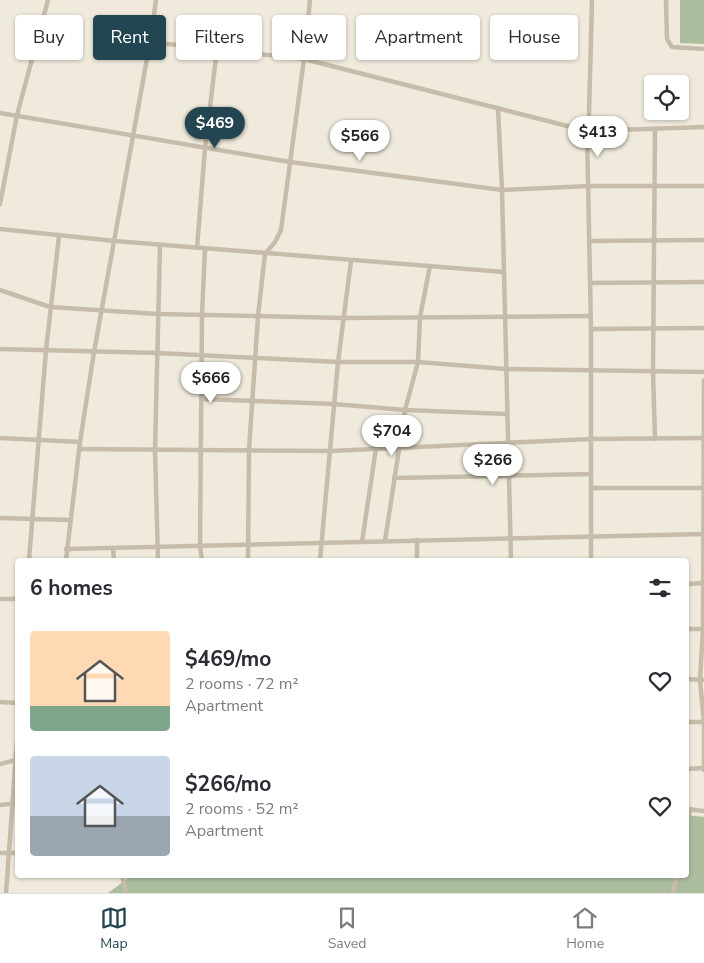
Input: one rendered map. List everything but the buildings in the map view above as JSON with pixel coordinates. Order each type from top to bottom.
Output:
[{"type":"street","points":[[0,204],[17,115],[48,0]]},
{"type":"street","points":[[154,15],[156,0]]},
{"type":"street","points":[[308,15],[310,0]]},
{"type":"street","points":[[589,114],[592,0]]},
{"type":"street","points":[[666,0],[667,39],[672,47],[704,49]]},
{"type":"street","points":[[66,558],[79,449],[94,352],[147,60]]},
{"type":"street","points":[[196,248],[215,60]]},
{"type":"street","points":[[248,558],[248,450],[258,316],[265,254],[280,230],[304,60]]},
{"type":"street","points":[[312,60],[587,131],[704,127]]},
{"type":"street","points":[[498,108],[512,558]]},
{"type":"street","points":[[0,113],[290,162],[502,190],[589,186],[704,186]]},
{"type":"street","points":[[655,129],[653,372],[655,439]]},
{"type":"street","points":[[587,131],[591,316],[591,558]]},
{"type":"street","points":[[0,229],[204,249],[504,272]]},
{"type":"street","points":[[30,558],[46,350],[59,236]]},
{"type":"street","points":[[589,241],[704,240]]},
{"type":"street","points":[[158,558],[155,450],[160,245]]},
{"type":"street","points":[[202,558],[200,546],[201,355],[204,249]]},
{"type":"street","points":[[320,558],[338,362],[351,261]]},
{"type":"street","points":[[385,541],[405,410],[418,362],[420,317],[430,266]]},
{"type":"street","points":[[590,282],[704,282]]},
{"type":"street","points":[[0,290],[50,307],[158,314],[343,318],[591,316]]},
{"type":"street","points":[[591,329],[704,328]]},
{"type":"street","points":[[0,349],[158,353],[338,362],[418,362],[506,369],[704,372]]},
{"type":"street","points":[[689,769],[704,769],[702,680],[704,380]]},
{"type":"street","points":[[201,399],[334,404],[405,410],[507,414]]},
{"type":"street","points":[[0,438],[80,442]]},
{"type":"street","points":[[79,449],[330,451],[590,439],[704,438]]},
{"type":"street","points":[[362,542],[376,448]]},
{"type":"street","points":[[394,478],[591,474]]},
{"type":"street","points":[[591,488],[704,488]]},
{"type":"street","points":[[0,518],[70,520]]},
{"type":"street","points":[[66,549],[704,534]]},
{"type":"street","points":[[417,540],[417,558]]},
{"type":"street","points":[[113,548],[114,558]]},
{"type":"street","points":[[689,584],[704,584]]},
{"type":"street","points":[[0,600],[15,599]]},
{"type":"street","points":[[689,629],[703,629]]},
{"type":"street","points":[[689,680],[702,680]]},
{"type":"street","points":[[0,702],[15,703]]},
{"type":"street","points":[[689,722],[704,722]]},
{"type":"street","points":[[0,764],[15,760]]},
{"type":"street","points":[[0,805],[15,803],[8,853],[6,893]]},
{"type":"street","points":[[689,809],[704,811]]},
{"type":"street","points":[[0,854],[15,853]]},
{"type":"street","points":[[123,878],[126,893]]},
{"type":"street","points":[[673,893],[676,878]]},
{"type":"green space","points":[[680,0],[704,0],[704,44],[680,43]]},
{"type":"green space","points":[[689,815],[704,817],[704,893],[108,893],[128,878],[689,878]]}]
